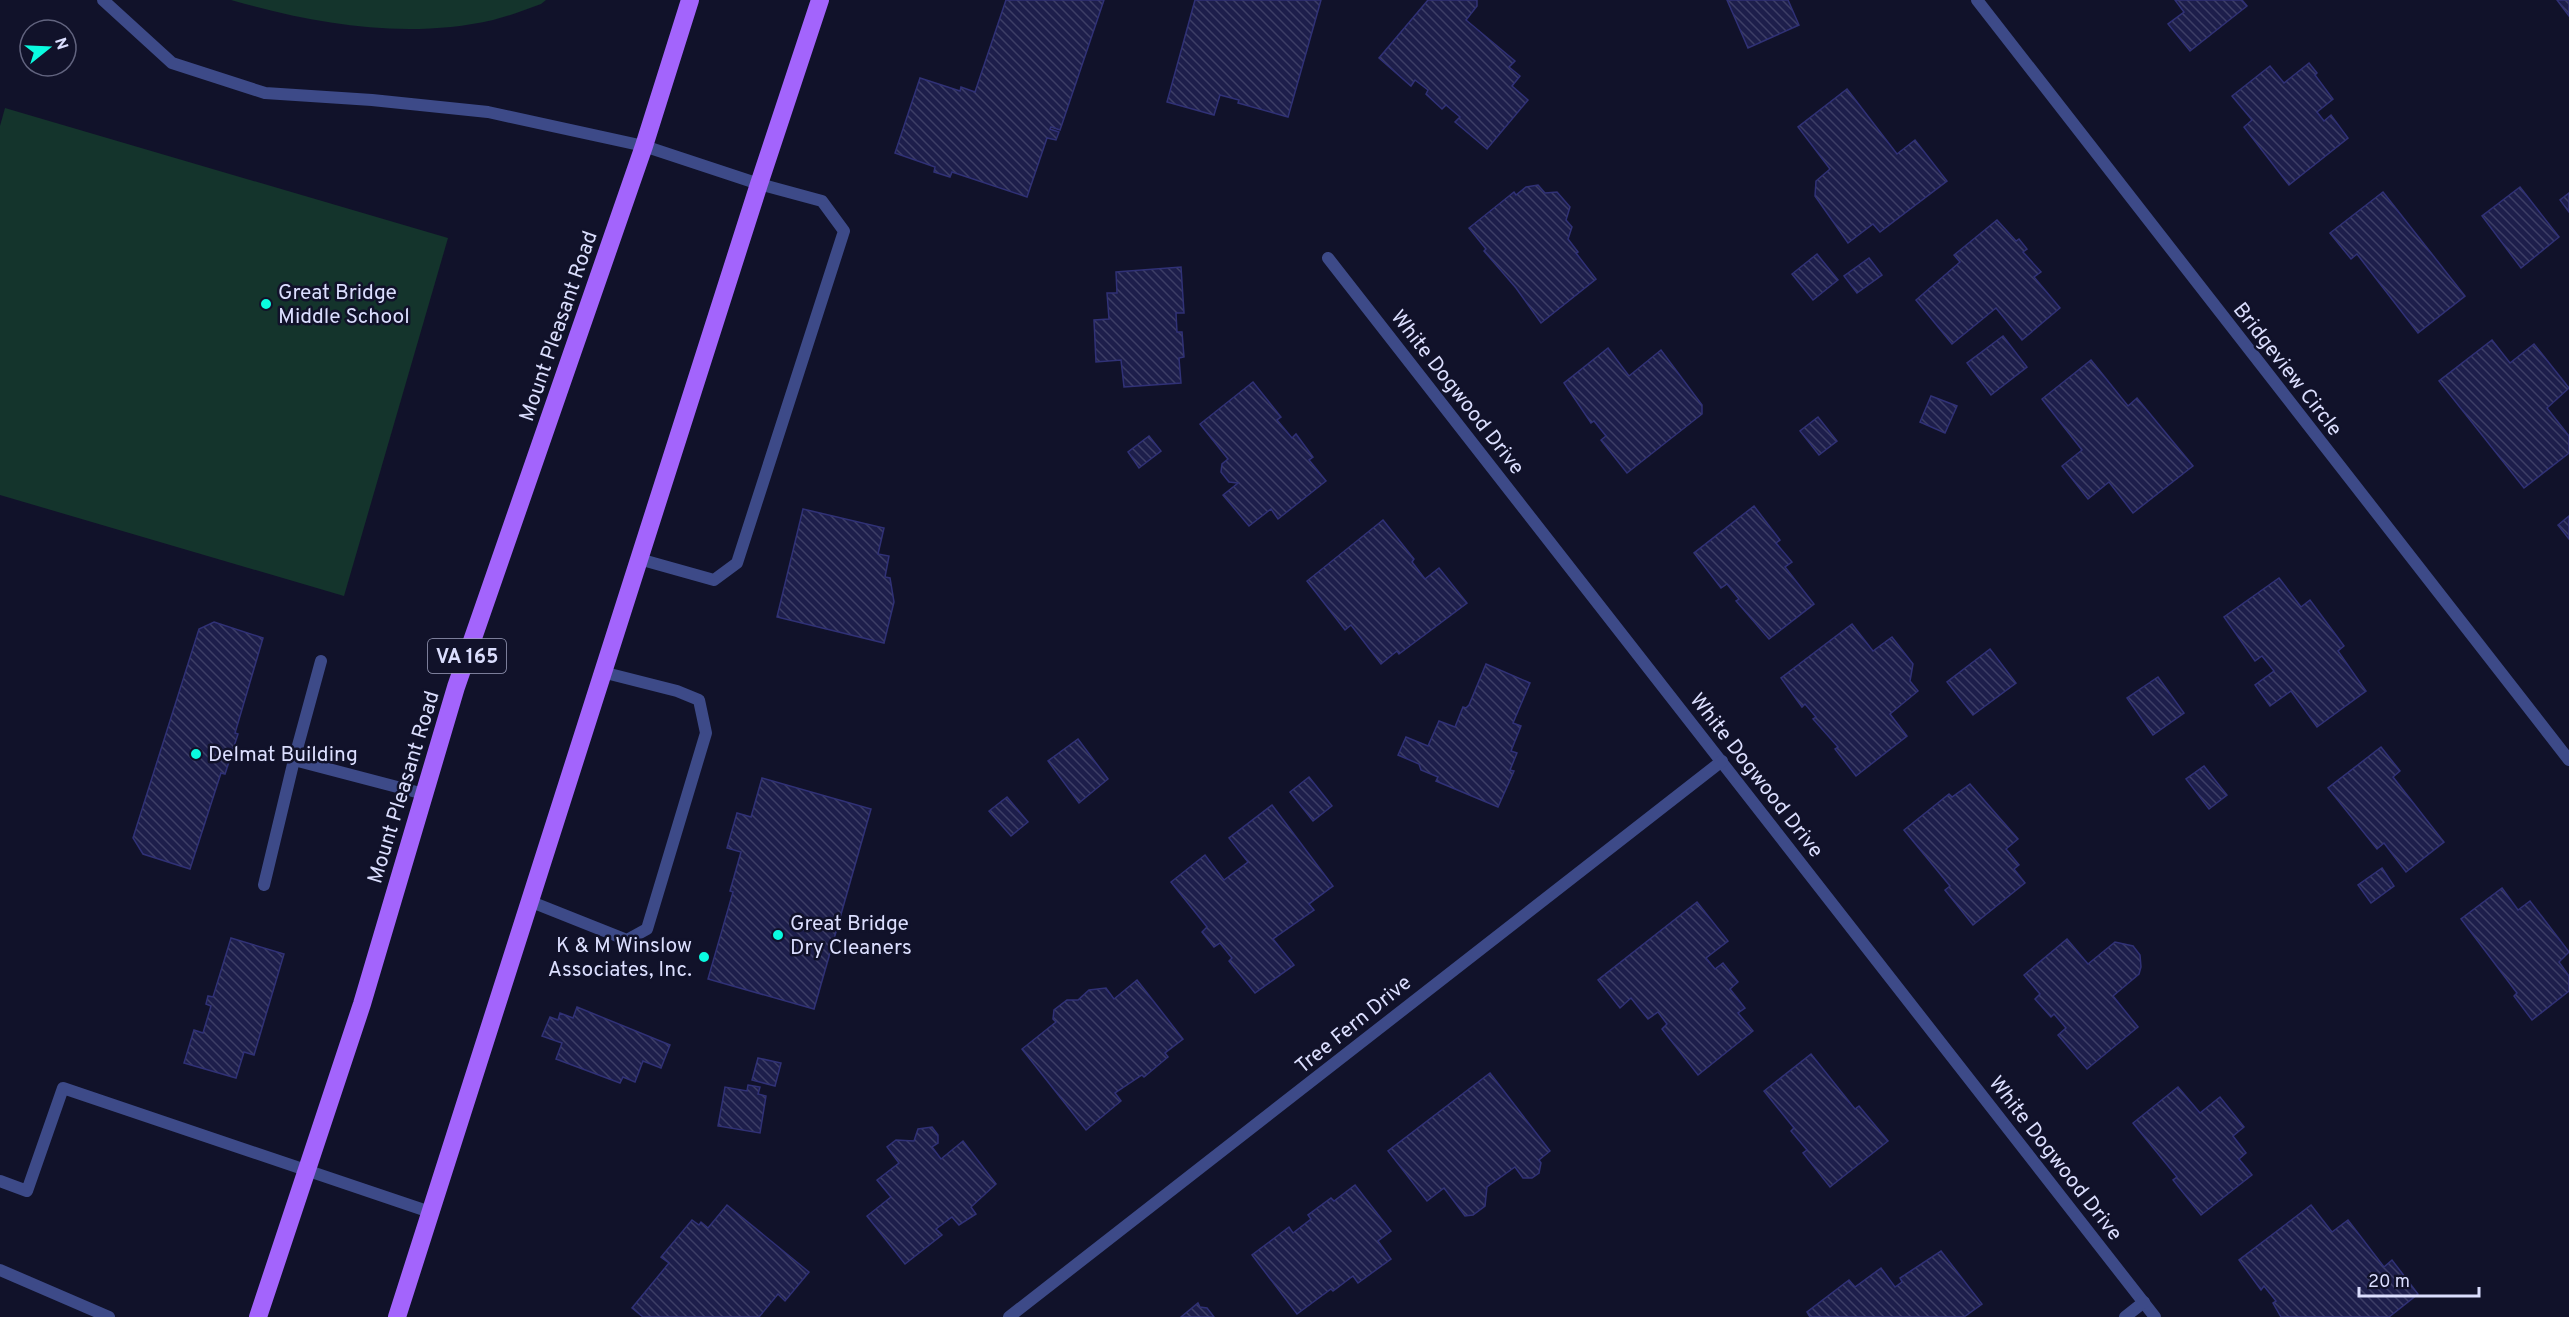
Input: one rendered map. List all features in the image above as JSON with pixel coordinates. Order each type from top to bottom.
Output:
[{"type":"main road","name":"Mount Pleasant Road","points":[[258,1317],[362,1004],[456,687],[644,146],[690,0]]},
{"type":"main road","points":[[397,1317],[602,672],[820,0]]},
{"type":"street","points":[[103,0],[172,63],[265,93],[372,100],[488,112],[644,146],[759,184],[822,201],[844,231],[737,563],[714,580],[639,559]]},
{"type":"street","name":"Bridgeview Circle","points":[[1977,0],[2569,760]]},
{"type":"street","name":"White Dogwood Drive","points":[[1328,258],[2155,1317]]},
{"type":"street","points":[[264,885],[321,661]]},
{"type":"street","points":[[529,901],[627,940],[647,928],[706,733],[699,700],[677,691],[602,672]]},
{"type":"street","points":[[294,760],[424,794]]},
{"type":"street","name":"Tree Fern Drive","points":[[1009,1317],[1722,761]]},
{"type":"street","points":[[0,1181],[27,1191],[63,1088],[430,1212]]},
{"type":"street","points":[[0,1270],[109,1317]]},
{"type":"street","points":[[2125,1317],[2144,1302]]},
{"type":"green space","points":[[231,0],[546,0],[541,4],[493,20],[427,29],[394,29],[328,22]]},
{"type":"green space","points":[[5,108],[448,238],[344,596],[0,495],[0,126]]},
{"type":"building","points":[[1006,0],[1104,0],[1060,130],[1051,127],[1050,129],[1059,132],[1056,140],[1047,138],[1027,197],[952,172],[950,177],[934,172],[935,167],[895,153],[920,78],[960,91],[961,87],[975,92]]},
{"type":"building","points":[[1195,0],[1321,0],[1288,117],[1238,103],[1239,100],[1220,95],[1214,115],[1167,102]]},
{"type":"building","points":[[1428,0],[1477,0],[1477,6],[1466,20],[1515,61],[1509,67],[1520,76],[1512,86],[1528,100],[1487,149],[1455,122],[1460,117],[1446,105],[1442,109],[1426,94],[1428,90],[1415,80],[1411,86],[1379,58]]},
{"type":"building","points":[[1727,0],[1788,0],[1799,25],[1748,48]]},
{"type":"building","points":[[2175,0],[2242,0],[2247,6],[2190,51],[2168,24],[2184,12]]},
{"type":"building","points":[[2557,0],[2569,0],[2569,16]]},
{"type":"building","points":[[2309,63],[2333,99],[2317,112],[2324,121],[2331,115],[2348,138],[2289,185],[2244,127],[2252,120],[2232,96],[2270,66],[2284,83]]},
{"type":"building","points":[[1847,89],[1897,154],[1915,140],[1947,181],[1880,232],[1873,224],[1848,243],[1815,196],[1816,181],[1830,169],[1798,127]]},
{"type":"building","points":[[1538,185],[1545,193],[1557,192],[1570,207],[1566,220],[1572,227],[1568,239],[1596,279],[1541,323],[1516,288],[1484,251],[1486,249],[1469,228],[1514,192],[1516,195],[1526,187]]},
{"type":"building","points":[[2520,187],[2559,237],[2521,268],[2482,216]]},
{"type":"building","points":[[2383,192],[2465,296],[2418,333],[2357,254],[2351,259],[2330,233]]},
{"type":"building","points":[[2569,193],[2569,212],[2560,200]]},
{"type":"building","points":[[1997,220],[2016,241],[2019,239],[2027,249],[2023,252],[2041,272],[2034,277],[2060,308],[2022,340],[1996,308],[1952,344],[1916,300],[1960,262],[1954,255]]},
{"type":"building","points":[[1817,254],[1838,280],[1813,300],[1792,274]]},
{"type":"building","points":[[1869,258],[1882,275],[1857,293],[1844,276]]},
{"type":"building","points":[[1181,267],[1184,313],[1176,313],[1177,332],[1182,332],[1184,357],[1179,358],[1181,383],[1124,387],[1121,360],[1096,362],[1094,320],[1109,319],[1107,293],[1117,293],[1116,272]]},
{"type":"building","points":[[2003,336],[2027,367],[1991,395],[1967,363]]},
{"type":"building","points":[[2492,340],[2510,363],[2534,344],[2569,388],[2547,408],[2569,436],[2569,453],[2524,488],[2439,381]]},
{"type":"building","points":[[1608,348],[1629,376],[1661,350],[1702,405],[1702,414],[1627,473],[1601,440],[1606,436],[1594,421],[1591,423],[1564,383]]},
{"type":"building","points":[[2091,360],[2128,406],[2137,398],[2193,466],[2133,513],[2109,482],[2088,499],[2062,466],[2082,450],[2042,399]]},
{"type":"building","points":[[1253,382],[1281,417],[1277,420],[1292,438],[1296,434],[1313,457],[1309,460],[1326,481],[1278,519],[1271,509],[1249,526],[1223,495],[1238,483],[1229,482],[1221,472],[1222,464],[1228,459],[1200,424]]},
{"type":"building","points":[[1931,396],[1957,406],[1945,433],[1920,422]]},
{"type":"building","points":[[1818,417],[1837,441],[1819,455],[1800,431]]},
{"type":"building","points":[[1149,436],[1161,451],[1139,468],[1128,452]]},
{"type":"building","points":[[1754,506],[1780,540],[1776,543],[1792,562],[1785,567],[1814,604],[1769,639],[1736,601],[1739,599],[1727,584],[1721,588],[1694,553]]},
{"type":"building","points":[[803,509],[884,528],[878,554],[889,556],[885,577],[890,578],[894,602],[884,643],[777,617]]},
{"type":"building","points":[[2569,516],[2569,539],[2558,525]]},
{"type":"building","points":[[1383,520],[1414,559],[1412,562],[1425,579],[1439,568],[1467,603],[1399,654],[1397,651],[1381,664],[1351,625],[1345,630],[1307,581]]},
{"type":"building","points":[[2279,578],[2301,607],[2310,600],[2344,646],[2338,651],[2366,691],[2317,727],[2291,691],[2270,706],[2255,685],[2274,671],[2262,656],[2255,661],[2224,617]]},
{"type":"building","name":"Delmat Building","points":[[214,622],[263,638],[235,733],[238,734],[225,774],[221,773],[190,869],[143,854],[133,838],[199,629]]},
{"type":"building","points":[[1852,624],[1873,651],[1892,637],[1913,664],[1910,681],[1918,691],[1890,714],[1907,736],[1856,776],[1835,749],[1838,747],[1813,719],[1816,717],[1805,704],[1802,707],[1781,678]]},
{"type":"building","points":[[1990,649],[2016,683],[1973,715],[1947,682]]},
{"type":"building","points":[[1486,664],[1530,683],[1513,723],[1521,726],[1511,751],[1517,753],[1510,770],[1514,771],[1498,807],[1436,781],[1438,777],[1421,770],[1419,764],[1398,755],[1406,737],[1428,746],[1439,721],[1455,727],[1463,707],[1466,708],[1469,705]]},
{"type":"building","points":[[2158,677],[2184,713],[2153,735],[2127,698]]},
{"type":"building","points":[[1078,739],[1108,779],[1079,803],[1048,761]]},
{"type":"building","points":[[2381,747],[2400,771],[2393,777],[2444,842],[2406,872],[2384,843],[2377,849],[2328,788]]},
{"type":"building","points":[[2204,766],[2227,795],[2209,809],[2186,779]]},
{"type":"building","points":[[1309,777],[1332,806],[1313,821],[1290,792]]},
{"type":"building","name":"Great Bridge Dry Cleaners","points":[[762,778],[871,809],[814,1009],[708,979],[733,892],[730,891],[741,852],[727,848],[737,813],[751,817]]},
{"type":"building","points":[[1970,784],[2018,839],[2006,849],[2019,865],[2014,869],[2025,883],[1973,925],[1945,890],[1950,886],[1904,830],[1949,794],[1952,797]]},
{"type":"building","points":[[1007,797],[1028,822],[1011,836],[989,811]]},
{"type":"building","points":[[1272,805],[1333,886],[1309,904],[1314,910],[1273,939],[1294,965],[1255,993],[1229,961],[1232,958],[1220,943],[1214,947],[1202,932],[1207,927],[1171,882],[1205,855],[1224,880],[1248,862],[1229,838]]},
{"type":"building","points":[[2382,868],[2394,886],[2371,903],[2358,885]]},
{"type":"building","points":[[2502,888],[2518,910],[2530,901],[2569,952],[2559,962],[2569,976],[2569,991],[2532,1020],[2514,996],[2517,993],[2461,919]]},
{"type":"building","points":[[1697,902],[1728,941],[1706,958],[1715,969],[1723,963],[1738,982],[1730,989],[1745,1008],[1738,1013],[1753,1031],[1698,1075],[1662,1029],[1667,1024],[1658,1012],[1648,1019],[1631,998],[1620,1008],[1598,980]]},
{"type":"building","points":[[231,938],[284,954],[254,1055],[244,1052],[236,1078],[184,1063],[194,1030],[203,1033],[211,1006],[206,1004],[208,996],[213,997]]},
{"type":"building","points":[[2067,939],[2088,964],[2115,942],[2133,946],[2140,955],[2139,974],[2113,996],[2138,1027],[2087,1069],[2058,1035],[2066,1028],[2054,1014],[2051,1017],[2035,999],[2040,994],[2024,975]]},
{"type":"building","points":[[1137,980],[1183,1039],[1165,1053],[1168,1057],[1144,1077],[1142,1075],[1115,1093],[1121,1101],[1086,1130],[1022,1049],[1056,1022],[1053,1019],[1054,1010],[1067,1000],[1078,1000],[1089,990],[1106,988],[1114,999]]},
{"type":"building","points":[[577,1007],[670,1045],[661,1068],[643,1061],[635,1082],[623,1077],[620,1083],[556,1059],[562,1043],[542,1036],[550,1017],[558,1020],[560,1013],[573,1018]]},
{"type":"building","points":[[1811,1054],[1855,1109],[1859,1106],[1888,1141],[1830,1187],[1803,1153],[1807,1150],[1791,1131],[1794,1128],[1764,1091]]},
{"type":"building","points":[[758,1058],[781,1063],[775,1086],[752,1080]]},
{"type":"building","points":[[1490,1073],[1550,1151],[1539,1160],[1541,1163],[1539,1173],[1532,1178],[1523,1178],[1515,1167],[1487,1187],[1485,1206],[1473,1215],[1465,1216],[1444,1188],[1427,1201],[1388,1151]]},
{"type":"building","points":[[748,1085],[760,1087],[758,1094],[766,1096],[760,1133],[718,1126],[725,1087],[747,1091]]},
{"type":"building","points":[[2178,1087],[2200,1113],[2220,1097],[2244,1127],[2233,1136],[2246,1153],[2239,1159],[2252,1175],[2201,1215],[2173,1180],[2177,1177],[2133,1123]]},
{"type":"building","points":[[932,1127],[938,1135],[938,1143],[932,1147],[941,1159],[963,1141],[996,1184],[971,1207],[976,1214],[959,1225],[952,1217],[936,1229],[942,1235],[905,1264],[867,1216],[891,1197],[877,1180],[899,1163],[887,1147],[896,1140],[914,1141],[918,1129]]},
{"type":"building","points":[[1355,1185],[1391,1231],[1378,1241],[1391,1259],[1358,1283],[1353,1276],[1297,1314],[1252,1255],[1289,1227],[1293,1233],[1311,1219],[1308,1215],[1331,1198],[1334,1201]]},
{"type":"building","points":[[727,1205],[809,1272],[785,1301],[778,1294],[759,1317],[643,1317],[632,1308],[669,1263],[661,1257],[692,1220],[699,1225],[701,1222],[708,1228]]},
{"type":"building","points":[[2311,1205],[2332,1232],[2348,1220],[2384,1267],[2392,1260],[2418,1294],[2389,1317],[2281,1317],[2273,1303],[2276,1301],[2264,1286],[2261,1290],[2239,1260]]},
{"type":"building","points":[[1941,1251],[1982,1304],[1964,1317],[1810,1317],[1807,1312],[1849,1280],[1855,1287],[1881,1268],[1895,1287],[1902,1282],[1900,1278]]},
{"type":"building","points":[[1198,1303],[1200,1307],[1207,1308],[1214,1317],[1181,1317]]},
{"type":"place","name":"Great Bridge Middle School","points":[[266,304]]},
{"type":"place","name":"Delmat Building","points":[[196,754]]},
{"type":"place","name":"Great Bridge Dry Cleaners","points":[[778,935]]},
{"type":"place","name":"K & M Winslow Associates, Inc.","points":[[704,957]]}]
